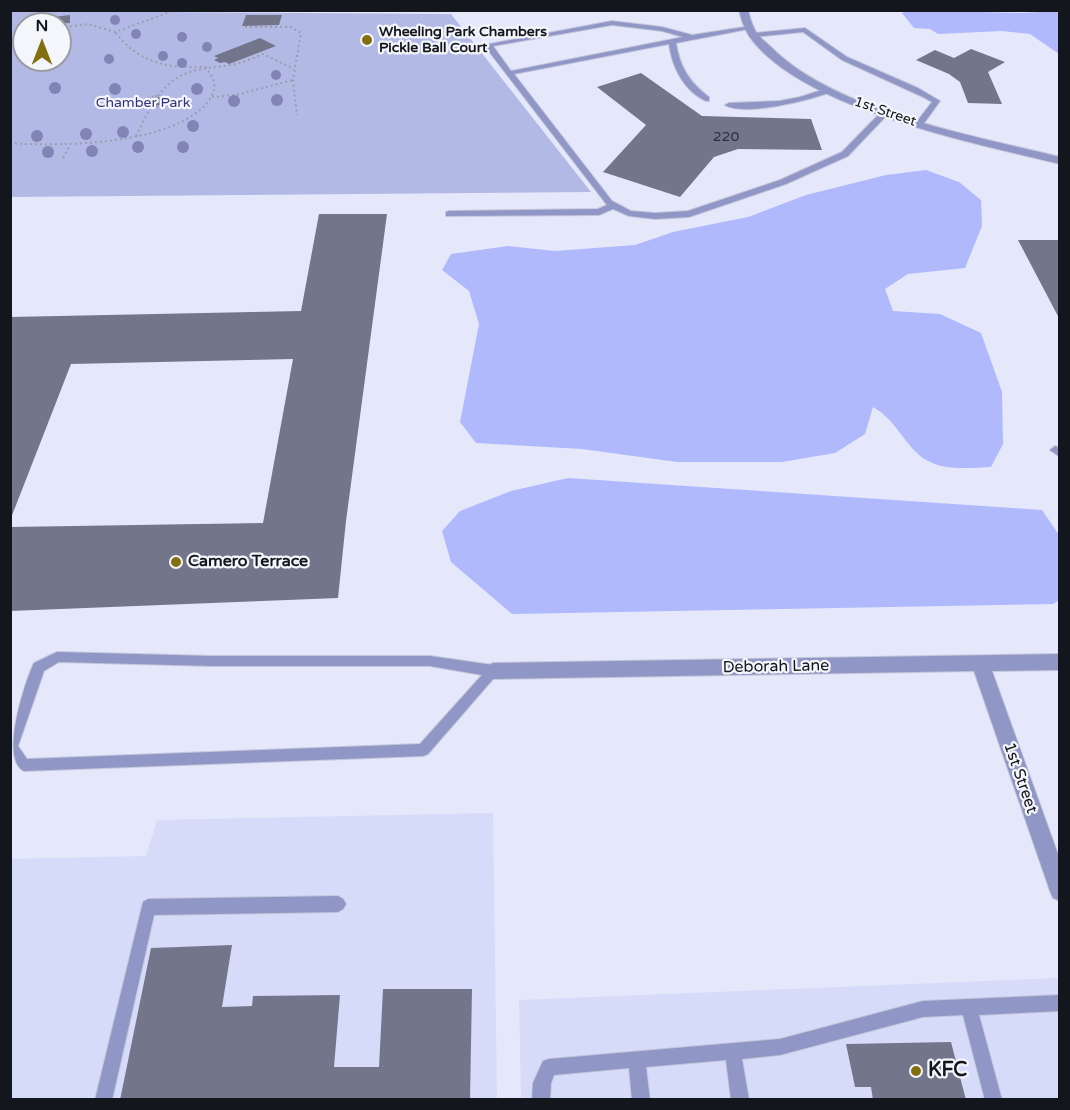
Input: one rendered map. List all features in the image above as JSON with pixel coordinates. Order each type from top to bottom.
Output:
[{"type":"street","name":"1st Street","points":[[743,10],[752,31],[785,65],[828,90],[919,124],[1059,161]]},
{"type":"street","name":"Deborah Lane","points":[[493,671],[1059,662]]},
{"type":"street","name":"1st Street","points":[[981,664],[1059,891]]},
{"type":"lane","points":[[692,37],[662,29],[612,23],[488,45],[609,203],[629,213],[655,216],[689,214],[783,182],[845,154],[885,113]]},
{"type":"lane","points":[[510,73],[692,37],[752,31],[806,30],[829,51],[852,63],[915,87],[936,101],[919,124]]},
{"type":"lane","points":[[672,41],[679,74],[690,87],[706,99]]},
{"type":"lane","points":[[729,105],[782,104],[802,101],[828,90]]},
{"type":"lane","points":[[449,214],[599,212],[614,206]]},
{"type":"lane","points":[[57,657],[212,661],[430,661],[493,671],[423,750],[17,766],[11,747],[39,667],[57,657]]},
{"type":"lane","points":[[103,1100],[148,908],[338,904]]},
{"type":"lane","points":[[541,1100],[542,1083],[549,1067],[780,1047],[923,1009],[1059,1003]]},
{"type":"lane","points":[[969,1006],[994,1100]]},
{"type":"lane","points":[[733,1051],[740,1100]]},
{"type":"lane","points":[[638,1059],[641,1100]]},
{"type":"path","points":[[115,32],[175,10]]},
{"type":"path","points":[[72,25],[96,24],[115,32],[126,48],[138,56],[170,68],[232,65],[263,54],[294,69]]},
{"type":"path","points":[[245,27],[291,27],[301,33],[293,80],[297,115]]},
{"type":"path","points":[[158,96],[166,98],[167,102],[150,108],[142,105],[143,101],[158,96],[172,80],[205,67]]},
{"type":"path","points":[[10,143],[71,144],[152,134],[182,123],[203,108],[212,97],[216,87],[214,78],[205,67]]},
{"type":"path","points":[[212,97],[236,95],[293,80]]},
{"type":"path","points":[[136,136],[150,108]]},
{"type":"path","points":[[63,158],[71,144]]},
{"type":"shaded area","points":[[909,10],[1019,13],[1059,11],[1059,54],[1030,34],[1002,31],[938,34],[930,29],[914,28],[902,13]]},
{"type":"shaded area","points":[[926,170],[959,182],[981,200],[982,226],[965,268],[908,274],[885,289],[893,311],[940,314],[981,333],[1002,392],[1003,444],[991,467],[953,468],[926,460],[912,448],[886,417],[873,407],[865,434],[835,453],[782,462],[677,462],[582,449],[476,443],[460,422],[479,324],[469,291],[442,270],[451,254],[508,246],[555,251],[635,245],[673,232],[748,217],[806,195],[886,175]]},
{"type":"shaded area","points":[[568,478],[1042,510],[1059,535],[1059,600],[1053,604],[512,614],[451,562],[442,531],[460,511],[511,491]]},
{"type":"shaded area","points":[[493,813],[497,1099],[11,1099],[10,859],[146,856],[157,820]]},
{"type":"shaded area","points":[[1059,978],[1059,1099],[521,1099],[519,1000]]},
{"type":"green space","name":"Chamber Park","points":[[10,11],[451,14],[591,192],[11,197]]},
{"type":"building","points":[[246,15],[282,15],[279,25],[242,26]]},
{"type":"building","points":[[260,38],[276,46],[229,64],[214,60],[218,58],[214,56]]},
{"type":"building","points":[[971,49],[1005,62],[988,72],[1002,104],[968,103],[960,82],[949,74],[916,60],[935,50],[954,58]]},
{"type":"building","points":[[641,73],[702,116],[811,119],[822,150],[738,149],[714,157],[680,197],[603,172],[646,125],[597,87]]},
{"type":"building","points":[[159,97],[164,101],[160,105],[151,107],[145,104],[147,100]]},
{"type":"building","points":[[319,214],[387,214],[346,521],[338,598],[10,611],[10,527],[263,523],[293,359],[71,364],[11,518],[10,317],[301,311]]},
{"type":"building","points":[[1018,240],[1060,240],[1060,320]]},
{"type":"building","points":[[232,945],[222,1007],[252,1006],[253,996],[340,995],[334,1067],[379,1067],[383,989],[472,989],[470,1100],[120,1100],[151,948]]},
{"type":"building","points":[[951,1042],[966,1100],[873,1100],[871,1087],[855,1087],[846,1044]]},
{"type":"place","name":"Wheeling Park Chambers Pickle Ball Court","points":[[367,40]]},
{"type":"place","name":"Camero Terrace","points":[[176,562]]},
{"type":"place","name":"KFC","points":[[916,1071]]}]
